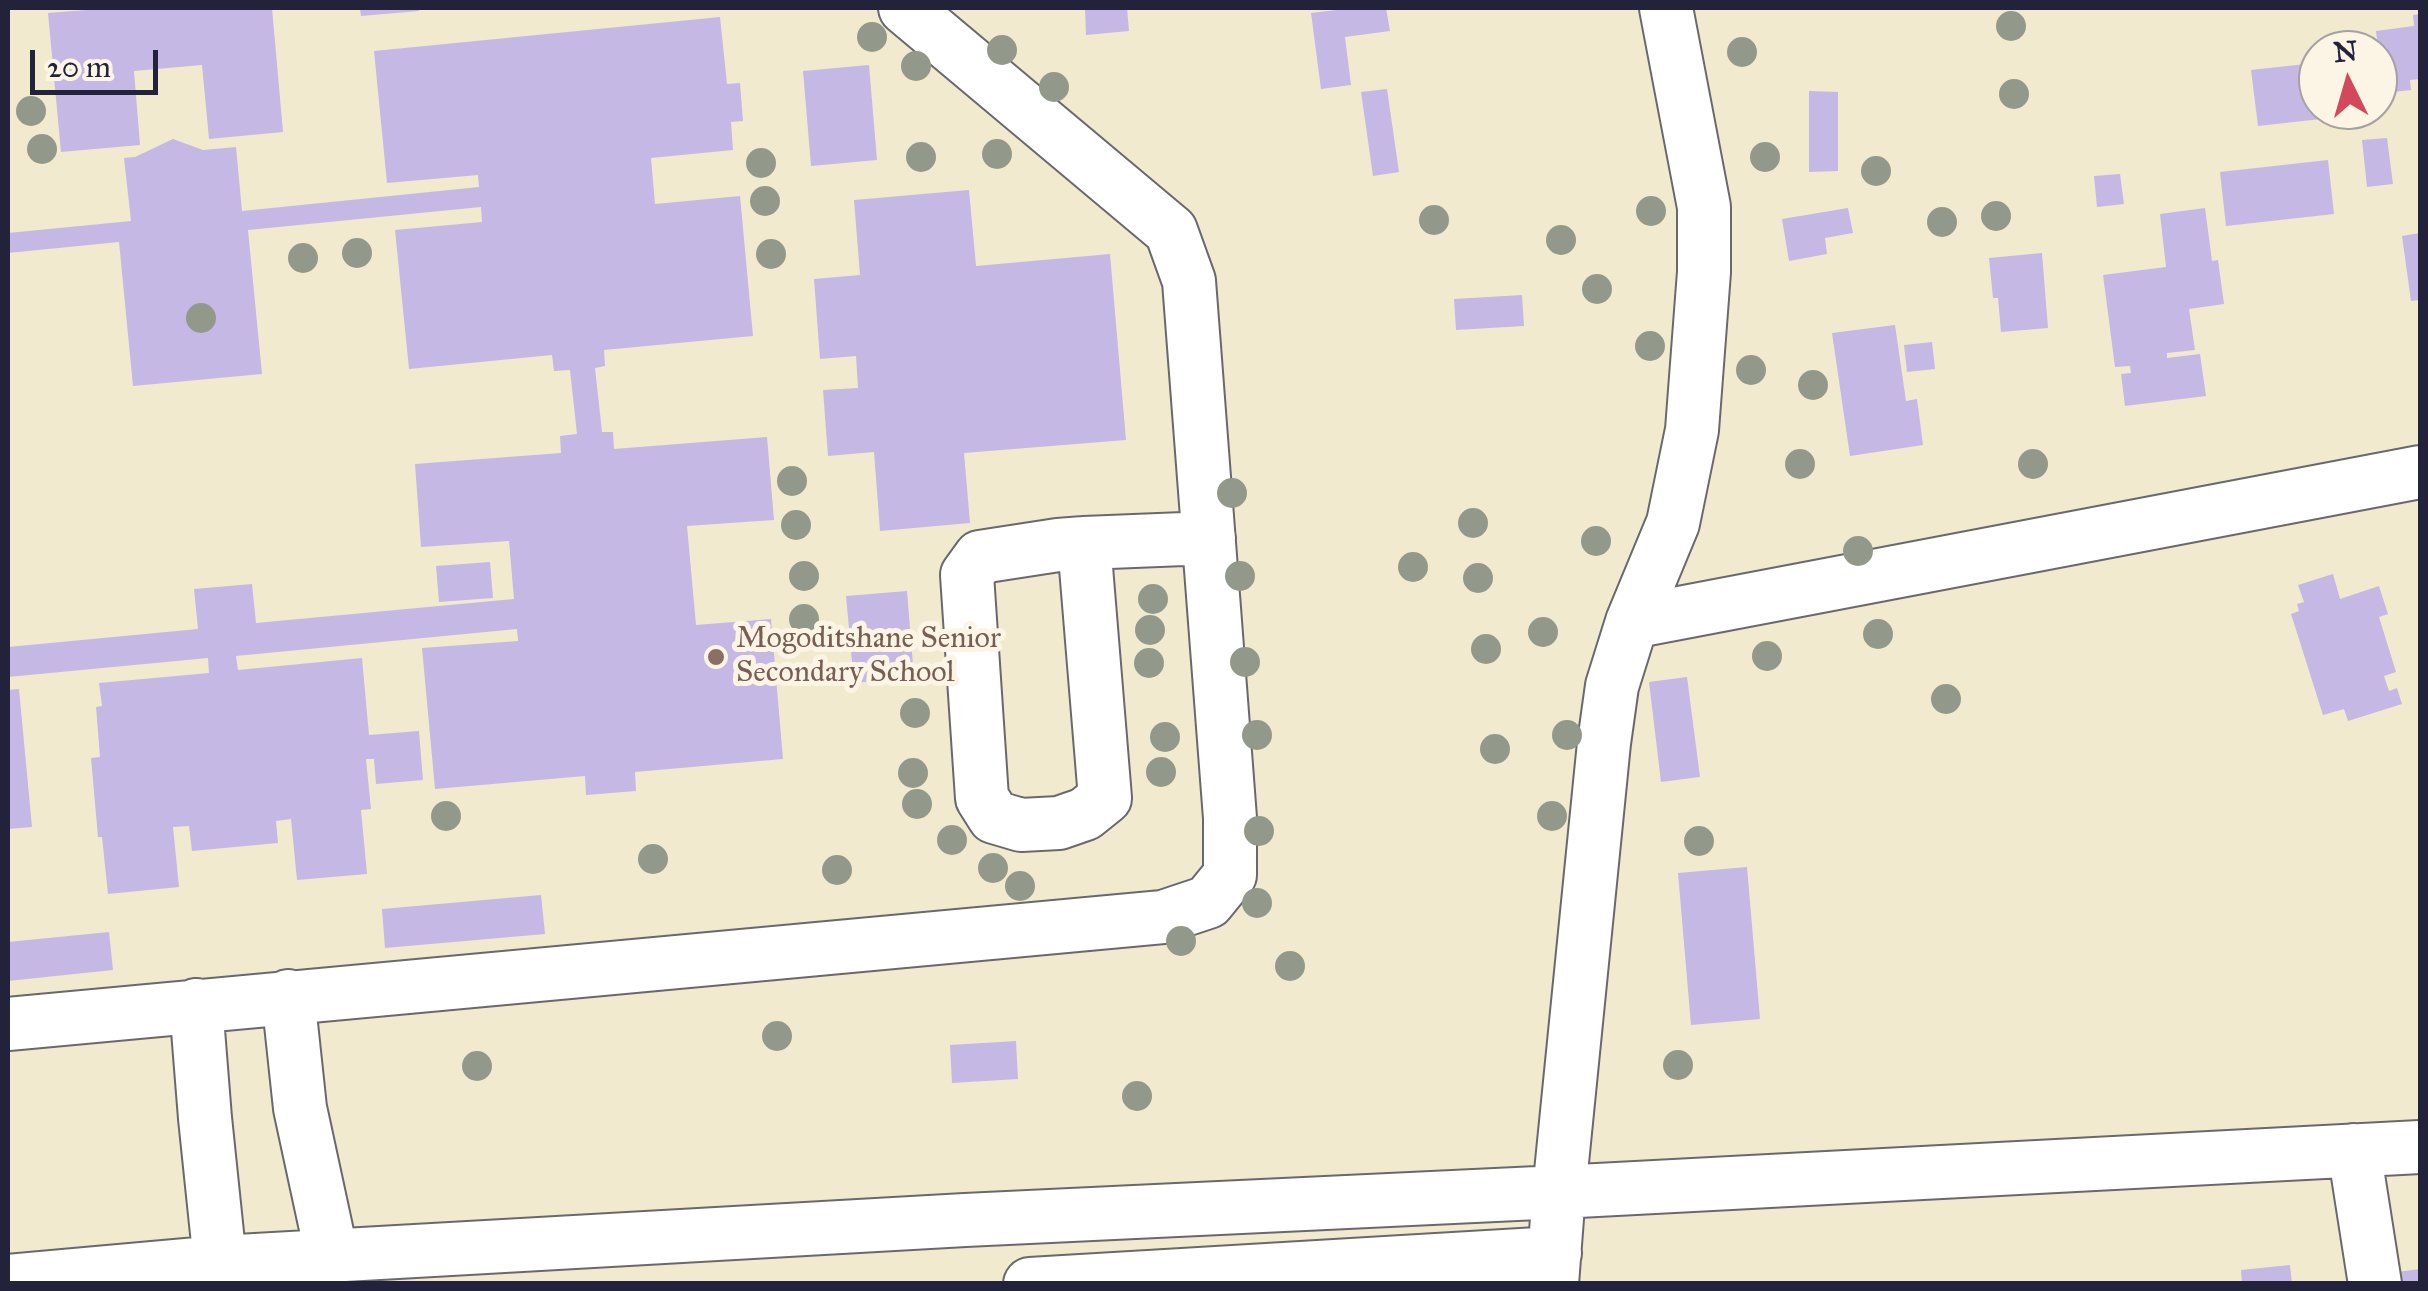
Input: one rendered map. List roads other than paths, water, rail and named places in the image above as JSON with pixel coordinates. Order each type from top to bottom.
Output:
[{"type":"street","points":[[8,1024],[1163,917],[1208,902],[1230,875],[1230,818],[1189,281],[1171,230],[905,8]]},
{"type":"street","points":[[1030,1284],[1553,1268],[1612,686],[1632,622],[1673,524],[1692,430],[1704,272],[1704,206],[1666,8]]},
{"type":"street","points":[[1632,622],[2420,472]]},
{"type":"street","points":[[1084,543],[1105,798],[1085,814],[1058,823],[1021,825],[994,816],[982,798],[966,575],[980,556],[1058,545],[1084,543],[1208,538]]},
{"type":"street","points":[[288,996],[300,1108],[332,1256]]},
{"type":"street","points":[[196,1005],[220,1262]]},
{"type":"street","points":[[8,1282],[220,1262],[978,1219],[2420,1147]]},
{"type":"street","points":[[2354,1150],[2375,1284]]},
{"type":"place","name":"Mogoditshane Senior Secondary School","points":[[716,657]]}]
